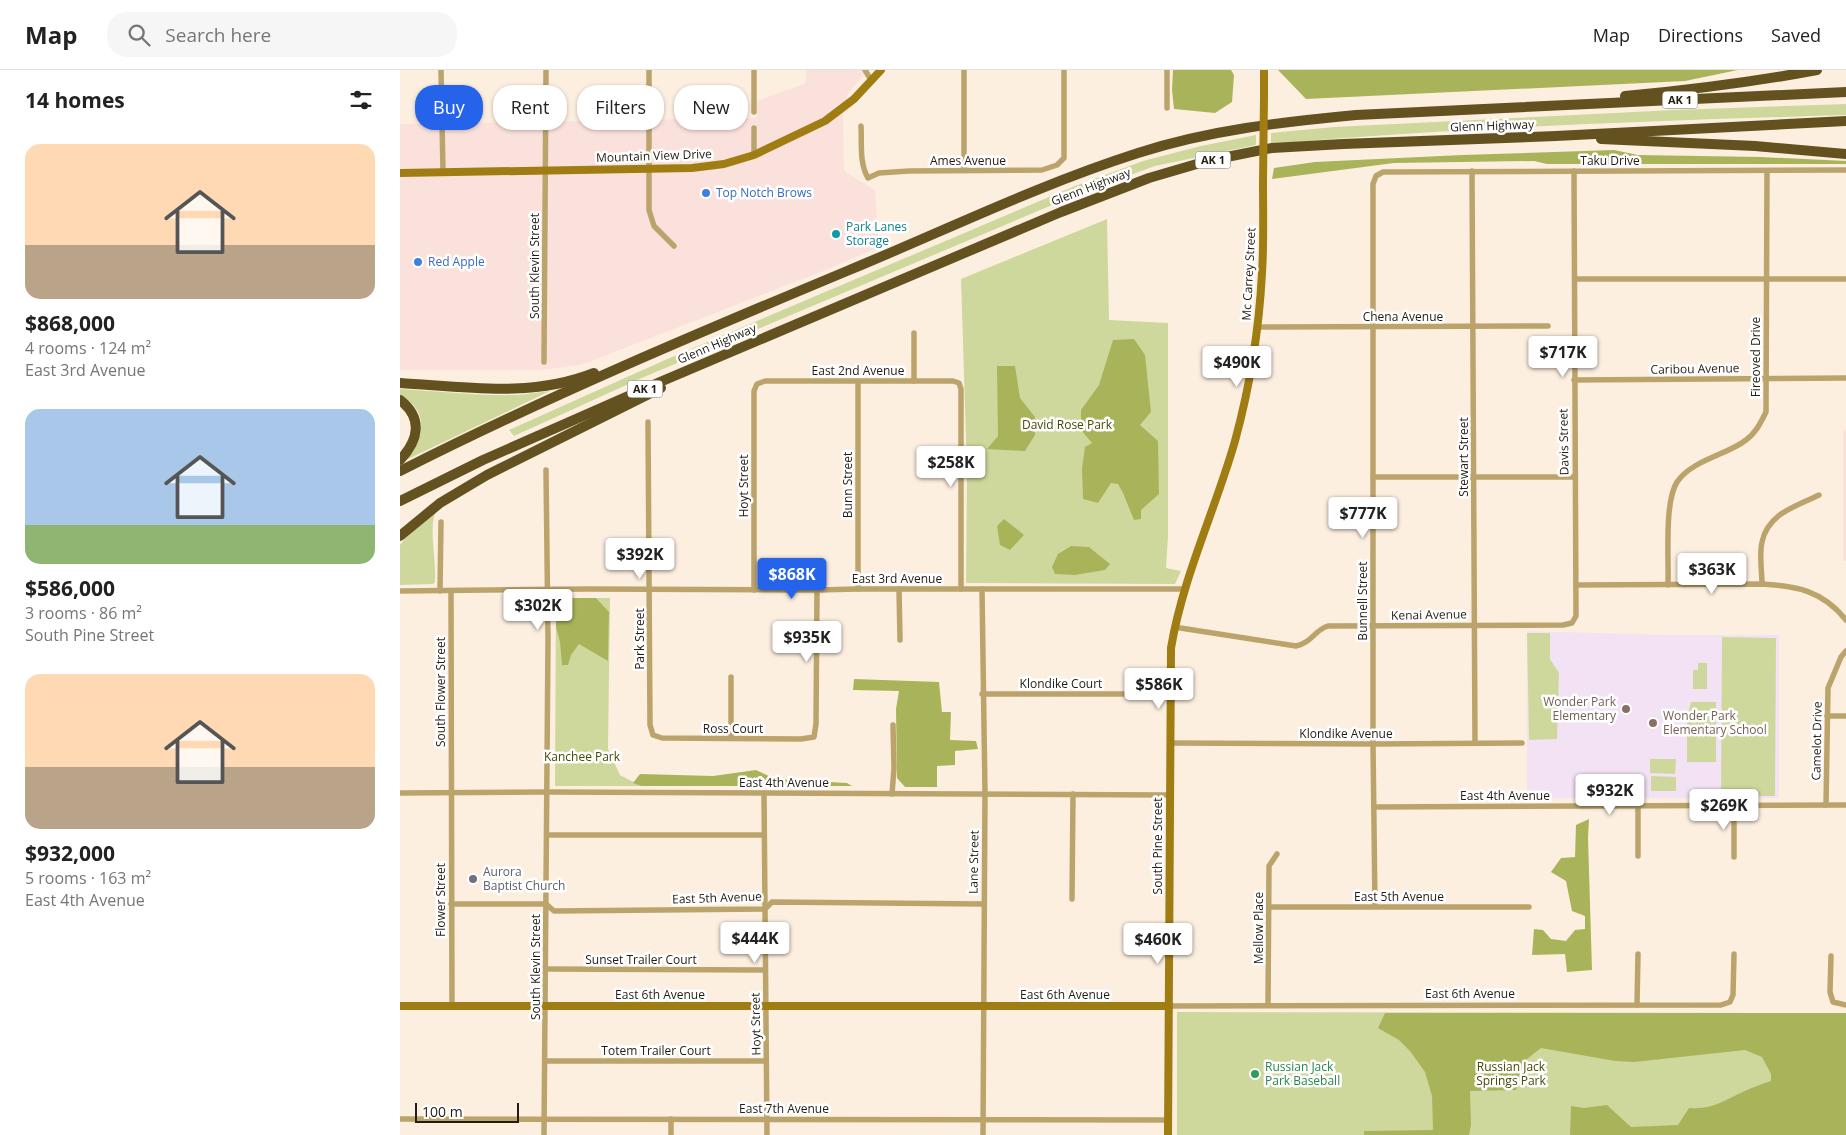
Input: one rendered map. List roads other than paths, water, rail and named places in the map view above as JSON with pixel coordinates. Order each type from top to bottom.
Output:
[{"type":"highway","points":[[1513,108],[1709,88],[1817,70]]},
{"type":"highway","name":"Glenn Highway","points":[[400,471],[521,413],[730,320],[1045,185],[1139,152],[1210,134],[1278,123],[1356,115],[1846,92]]},
{"type":"highway","name":"Glenn Highway","points":[[400,501],[482,460],[1061,212],[1149,178],[1208,161],[1272,148],[1846,121]]},
{"type":"highway","points":[[1556,136],[1755,146],[1846,154]]},
{"type":"highway","points":[[400,383],[503,389],[558,384],[581,378],[730,320]]},
{"type":"highway","points":[[400,536],[440,504],[487,475],[718,358]]},
{"type":"highway","points":[[400,400],[413,416],[416,432],[413,443],[400,460]]},
{"type":"street","points":[[441,70],[443,172]]},
{"type":"street","name":"South Klevin Street","points":[[544,362],[546,70]]},
{"type":"street","points":[[649,70],[650,218],[660,234],[674,246]]},
{"type":"street","points":[[754,70],[754,112]]},
{"type":"street","points":[[866,70],[871,80]]},
{"type":"street","name":"Mountain View Drive","points":[[400,174],[692,168],[724,164],[754,154],[825,121],[854,99],[881,70]]},
{"type":"street","points":[[964,70],[964,170]]},
{"type":"street","name":"Ames Avenue","points":[[861,126],[864,171],[868,178],[887,172],[1034,171],[1057,165],[1064,158],[1064,70]]},
{"type":"street","points":[[1167,70],[1167,108]]},
{"type":"street","name":"Mc Carrey Street","points":[[1184,589],[1234,444],[1248,389],[1258,327],[1262,271],[1264,70]]},
{"type":"street","points":[[754,128],[754,154]]},
{"type":"street","name":"Taku Drive","points":[[1376,176],[1383,172],[1767,172],[1846,170]]},
{"type":"street","name":"Stewart Street","points":[[1472,171],[1475,742]]},
{"type":"street","name":"Davis Street","points":[[1572,623],[1576,616],[1574,171]]},
{"type":"street","name":"Fireoved Drive","points":[[1668,585],[1669,517],[1671,499],[1678,482],[1688,472],[1705,461],[1747,440],[1759,426],[1766,412],[1765,279],[1767,172]]},
{"type":"street","name":"Bunnell Street","points":[[1375,906],[1372,326],[1373,184],[1376,176]]},
{"type":"street","points":[[1575,280],[1846,280]]},
{"type":"street","name":"Chena Avenue","points":[[1258,327],[1372,326],[1473,328],[1548,326]]},
{"type":"street","points":[[914,333],[914,381]]},
{"type":"street","name":"Caribou Avenue","points":[[1574,380],[1846,378]]},
{"type":"street","name":"East 2nd Avenue","points":[[757,384],[765,381],[914,381],[959,383],[962,389],[961,589]]},
{"type":"street","name":"Bunn Street","points":[[858,382],[858,588]]},
{"type":"street","name":"Hoyt Street","points":[[754,590],[754,391],[757,384]]},
{"type":"street","name":"Park Street","points":[[648,422],[650,725],[653,736]]},
{"type":"street","name":"South Klevin Street","points":[[544,1135],[546,800],[548,792],[546,470]]},
{"type":"street","points":[[1373,476],[1575,477]]},
{"type":"street","points":[[1762,584],[1762,542],[1767,527],[1775,517],[1820,495]]},
{"type":"street","points":[[440,591],[441,522]]},
{"type":"street","points":[[1576,585],[1762,584],[1790,586],[1808,591],[1824,599],[1838,610],[1846,620]]},
{"type":"street","name":"East 3rd Avenue","points":[[400,592],[817,590],[858,588],[1184,589]]},
{"type":"street","points":[[899,589],[900,640]]},
{"type":"street","name":"Lane Street","points":[[982,589],[984,793],[983,1135]]},
{"type":"street","name":"South Pine Street","points":[[1168,1135],[1171,648],[1174,627],[1184,589]]},
{"type":"street","name":"Ross Court","points":[[653,736],[662,738],[802,739],[814,737],[816,724],[817,590]]},
{"type":"street","name":"South Flower Street","points":[[451,591],[451,793]]},
{"type":"street","name":"Kenai Avenue","points":[[1174,627],[1296,646],[1307,643],[1320,629],[1328,626],[1563,625],[1572,623]]},
{"type":"street","name":"Camelot Drive","points":[[1826,805],[1828,688],[1841,657],[1846,651]]},
{"type":"street","points":[[731,738],[732,677]]},
{"type":"street","name":"Klondike Court","points":[[982,694],[1170,694]]},
{"type":"street","points":[[1827,716],[1846,716]]},
{"type":"street","points":[[892,794],[894,768],[893,725]]},
{"type":"street","name":"Klondike Avenue","points":[[1170,743],[1522,743]]},
{"type":"street","name":"East 4th Avenue","points":[[400,793],[984,793],[1169,795]]},
{"type":"street","name":"Flower Street","points":[[451,793],[452,1006]]},
{"type":"street","name":"Hoyt Street","points":[[764,793],[767,1135]]},
{"type":"street","points":[[1072,899],[1073,794]]},
{"type":"street","name":"East 4th Avenue","points":[[1374,806],[1846,804]]},
{"type":"street","points":[[1638,805],[1638,856]]},
{"type":"street","points":[[1734,805],[1734,857]]},
{"type":"street","points":[[547,835],[764,835]]},
{"type":"street","name":"Mellow Place","points":[[1268,1005],[1269,866],[1277,854]]},
{"type":"street","name":"East 5th Avenue","points":[[451,904],[546,904],[554,911],[765,909],[772,902],[983,904]]},
{"type":"street","name":"East 5th Avenue","points":[[1269,907],[1529,907]]},
{"type":"street","points":[[1638,954],[1638,1005]]},
{"type":"street","name":"East 6th Avenue","points":[[400,1006],[1722,1005],[1730,1002],[1733,995],[1734,954]]},
{"type":"street","points":[[1831,956],[1830,992],[1833,1002],[1846,1005]]},
{"type":"street","name":"Sunset Trailer Court","points":[[546,969],[765,970]]},
{"type":"street","name":"Totem Trailer Court","points":[[545,1061],[766,1061]]},
{"type":"street","name":"East 7th Avenue","points":[[400,1119],[1168,1120]]},
{"type":"street","points":[[671,1119],[671,1135]]},
{"type":"place","name":"Top Notch Brows","points":[[706,193]]},
{"type":"place","name":"Park Lanes Storage","points":[[836,234]]},
{"type":"place","name":"Red Apple","points":[[418,262]]},
{"type":"place","name":"Wonder Park Elementary","points":[[1626,709]]},
{"type":"place","name":"Wonder Park Elementary School","points":[[1653,723]]},
{"type":"place","name":"Aurora Baptist Church","points":[[473,879]]},
{"type":"place","name":"Russian Jack Park Baseball","points":[[1255,1074]]},
{"type":"park label","name":"David Rose Park","points":[[1067,425]]},
{"type":"park label","name":"Kanchee Park","points":[[582,757]]},
{"type":"park label","name":"Russian Jack Springs Park","points":[[1511,1074]]}]
